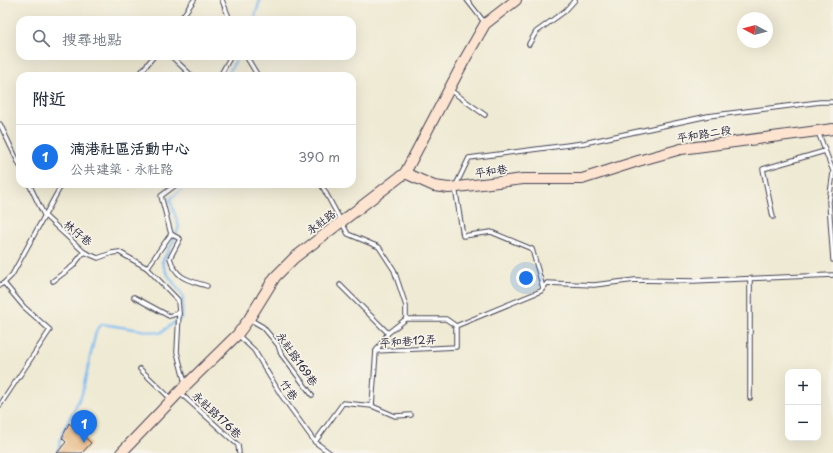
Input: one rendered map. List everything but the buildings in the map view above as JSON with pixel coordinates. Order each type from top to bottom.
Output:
[{"type":"street","name":"永社路","points":[[121,453],[179,392],[237,335],[249,319],[275,277],[294,258],[405,174],[485,24],[516,0]]},
{"type":"street","name":"平和路二段","points":[[582,179],[681,149],[833,129]]},
{"type":"street","name":"平和巷","points":[[405,174],[434,186],[455,187],[523,179],[582,179]]},
{"type":"lane","points":[[183,16],[194,0]]},
{"type":"lane","points":[[222,0],[228,16]]},
{"type":"lane","points":[[467,0],[485,24]]},
{"type":"lane","points":[[529,44],[536,32],[565,11],[575,0]]},
{"type":"lane","points":[[141,72],[151,60]]},
{"type":"lane","points":[[175,60],[188,72]]},
{"type":"lane","points":[[222,72],[229,60]]},
{"type":"lane","points":[[248,60],[256,72]]},
{"type":"lane","points":[[449,89],[485,114]]},
{"type":"lane","points":[[543,288],[532,249],[491,232],[463,236],[455,187],[469,158],[584,143],[708,116],[820,102],[833,102]]},
{"type":"lane","points":[[0,124],[16,158]]},
{"type":"lane","points":[[817,131],[833,172],[828,202],[833,260]]},
{"type":"lane","points":[[773,217],[762,169],[825,151]]},
{"type":"lane","points":[[31,188],[44,215]]},
{"type":"lane","points":[[0,405],[50,330],[24,307],[2,284],[12,275],[60,188]]},
{"type":"lane","points":[[172,188],[162,196],[171,234],[180,239],[170,258],[173,268],[185,279],[207,286]]},
{"type":"lane","points":[[323,188],[348,234],[379,247],[394,270],[406,306],[406,319]]},
{"type":"lane","name":"林仔巷","points":[[44,215],[84,252],[98,258],[119,252],[147,268],[178,300],[179,324],[177,352],[179,392]]},
{"type":"lane","points":[[147,268],[171,234]]},
{"type":"lane","points":[[53,281],[73,266],[84,252]]},
{"type":"lane","points":[[376,351],[388,333],[406,319],[446,319],[456,326],[541,291],[547,283],[594,285],[635,280],[692,281],[833,275]]},
{"type":"lane","points":[[750,279],[750,398]]},
{"type":"lane","points":[[340,285],[388,333]]},
{"type":"lane","points":[[134,297],[169,316],[179,314]]},
{"type":"lane","name":"永社路169巷","points":[[249,319],[263,327],[278,345],[281,354],[312,395]]},
{"type":"lane","name":"平和巷12弄","points":[[372,406],[376,351],[456,347],[456,326]]},
{"type":"lane","name":"竹巷","points":[[237,335],[254,350],[281,395],[315,442],[330,453]]},
{"type":"lane","name":"永社路176巷","points":[[140,369],[179,392],[238,445],[239,453]]},
{"type":"lane","points":[[315,442],[343,403],[372,406],[395,416],[411,415]]},
{"type":"waterway","points":[[255,16],[260,0]]},
{"type":"waterway","points":[[229,72],[236,60]]},
{"type":"waterway","points":[[57,453],[63,431],[82,394],[96,331],[102,324],[160,333],[182,317],[183,296],[166,272],[162,262],[179,227],[170,199],[184,188]]},
{"type":"place","name":"湳港社區活動中心","points":[[84,443]]}]
